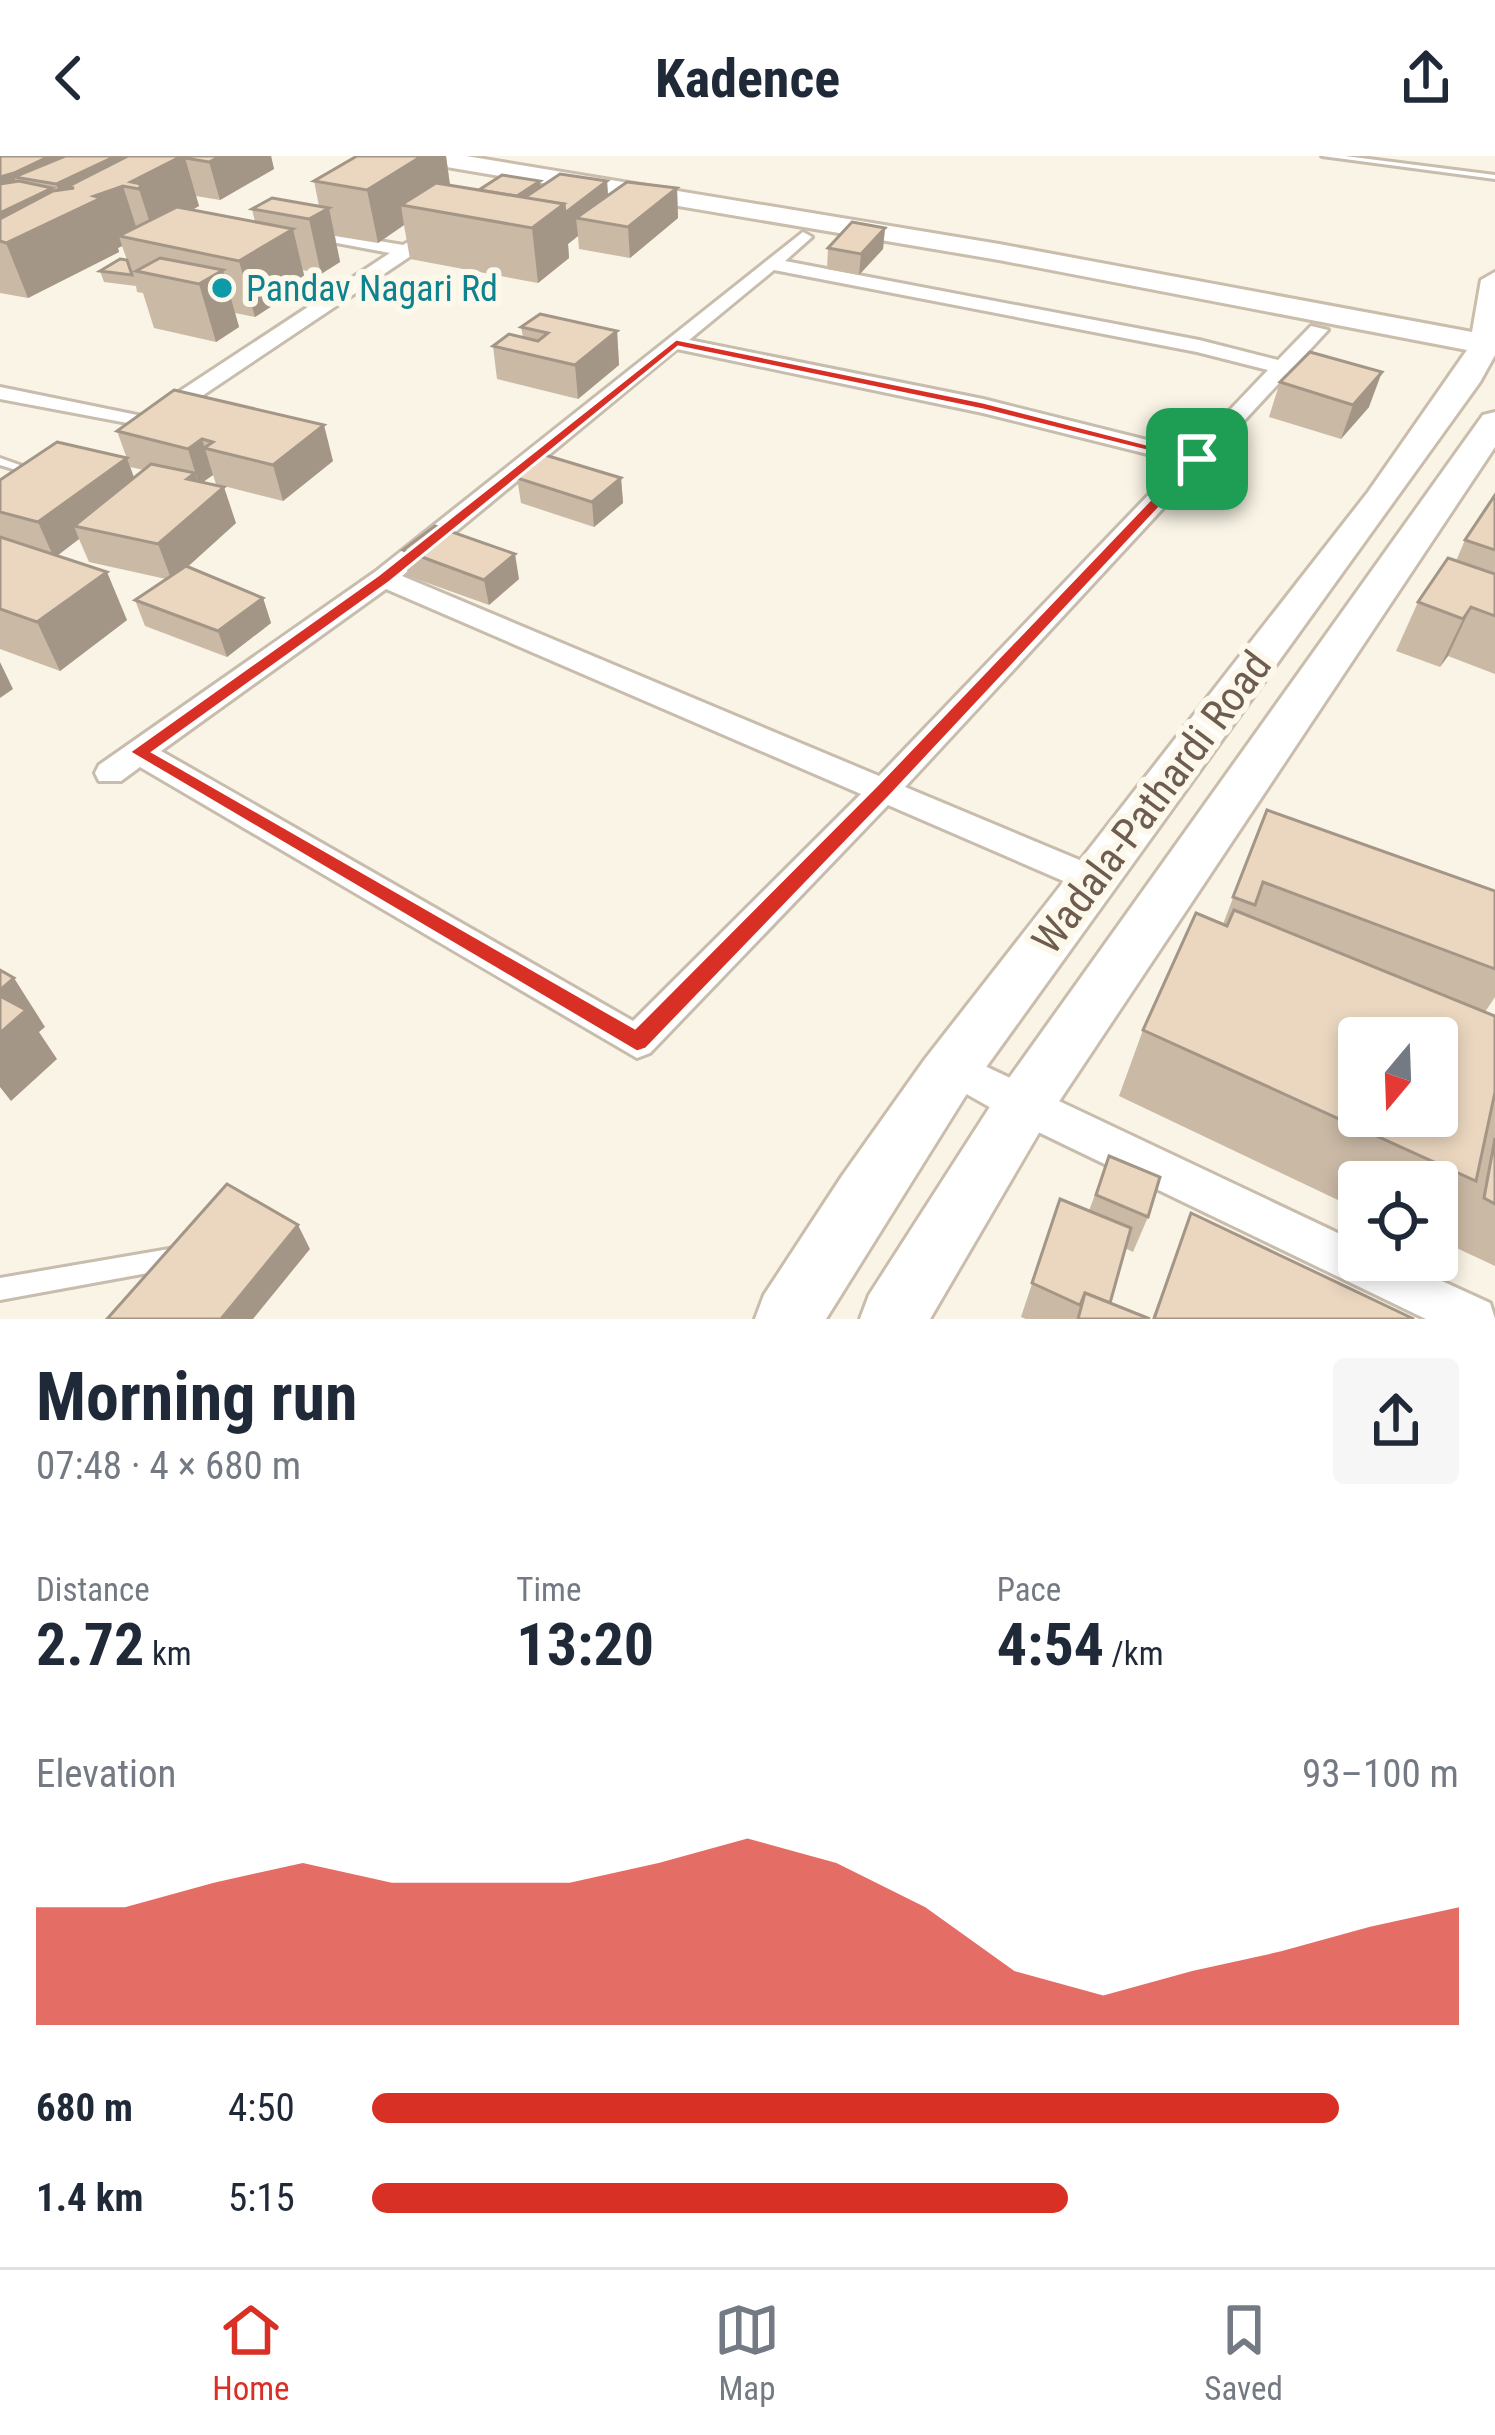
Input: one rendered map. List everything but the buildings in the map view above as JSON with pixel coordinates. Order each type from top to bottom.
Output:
[{"type":"main road","points":[[423,156],[514,179],[977,249],[1490,345]]},
{"type":"main road","name":"Wadala-Pathardi Road","points":[[788,1319],[842,1227],[950,1066],[1094,880],[1490,345],[1495,280]]},
{"type":"main road","name":"Wadala-Pathardi Road","points":[[893,1319],[1023,1106],[1490,440]]},
{"type":"street","points":[[0,393],[146,423],[466,212]]},
{"type":"street","points":[[273,226],[407,250]]},
{"type":"street","points":[[110,773],[384,578],[803,237]]},
{"type":"street","points":[[773,264],[1199,346],[1283,368]]},
{"type":"street","points":[[139,752],[637,1042],[884,790],[1318,330]]},
{"type":"street","points":[[676,343],[983,406],[1197,459]]},
{"type":"street","points":[[384,578],[1094,880]]},
{"type":"street","points":[[950,1066],[1023,1106],[1474,1319]]},
{"type":"lane","points":[[1326,156],[1495,177]]},
{"type":"lane","points":[[146,423],[172,430]]},
{"type":"lane","points":[[0,461],[22,468],[21,482],[0,506]]},
{"type":"lane","points":[[0,506],[33,488]]},
{"type":"lane","points":[[0,1289],[184,1257]]},
{"type":"place","name":"Pandav Nagari Rd","points":[[222,288]]},
{"type":"route","points":[[676,343],[983,406],[1197,459],[637,1042],[139,752],[384,578],[676,343]]}]
